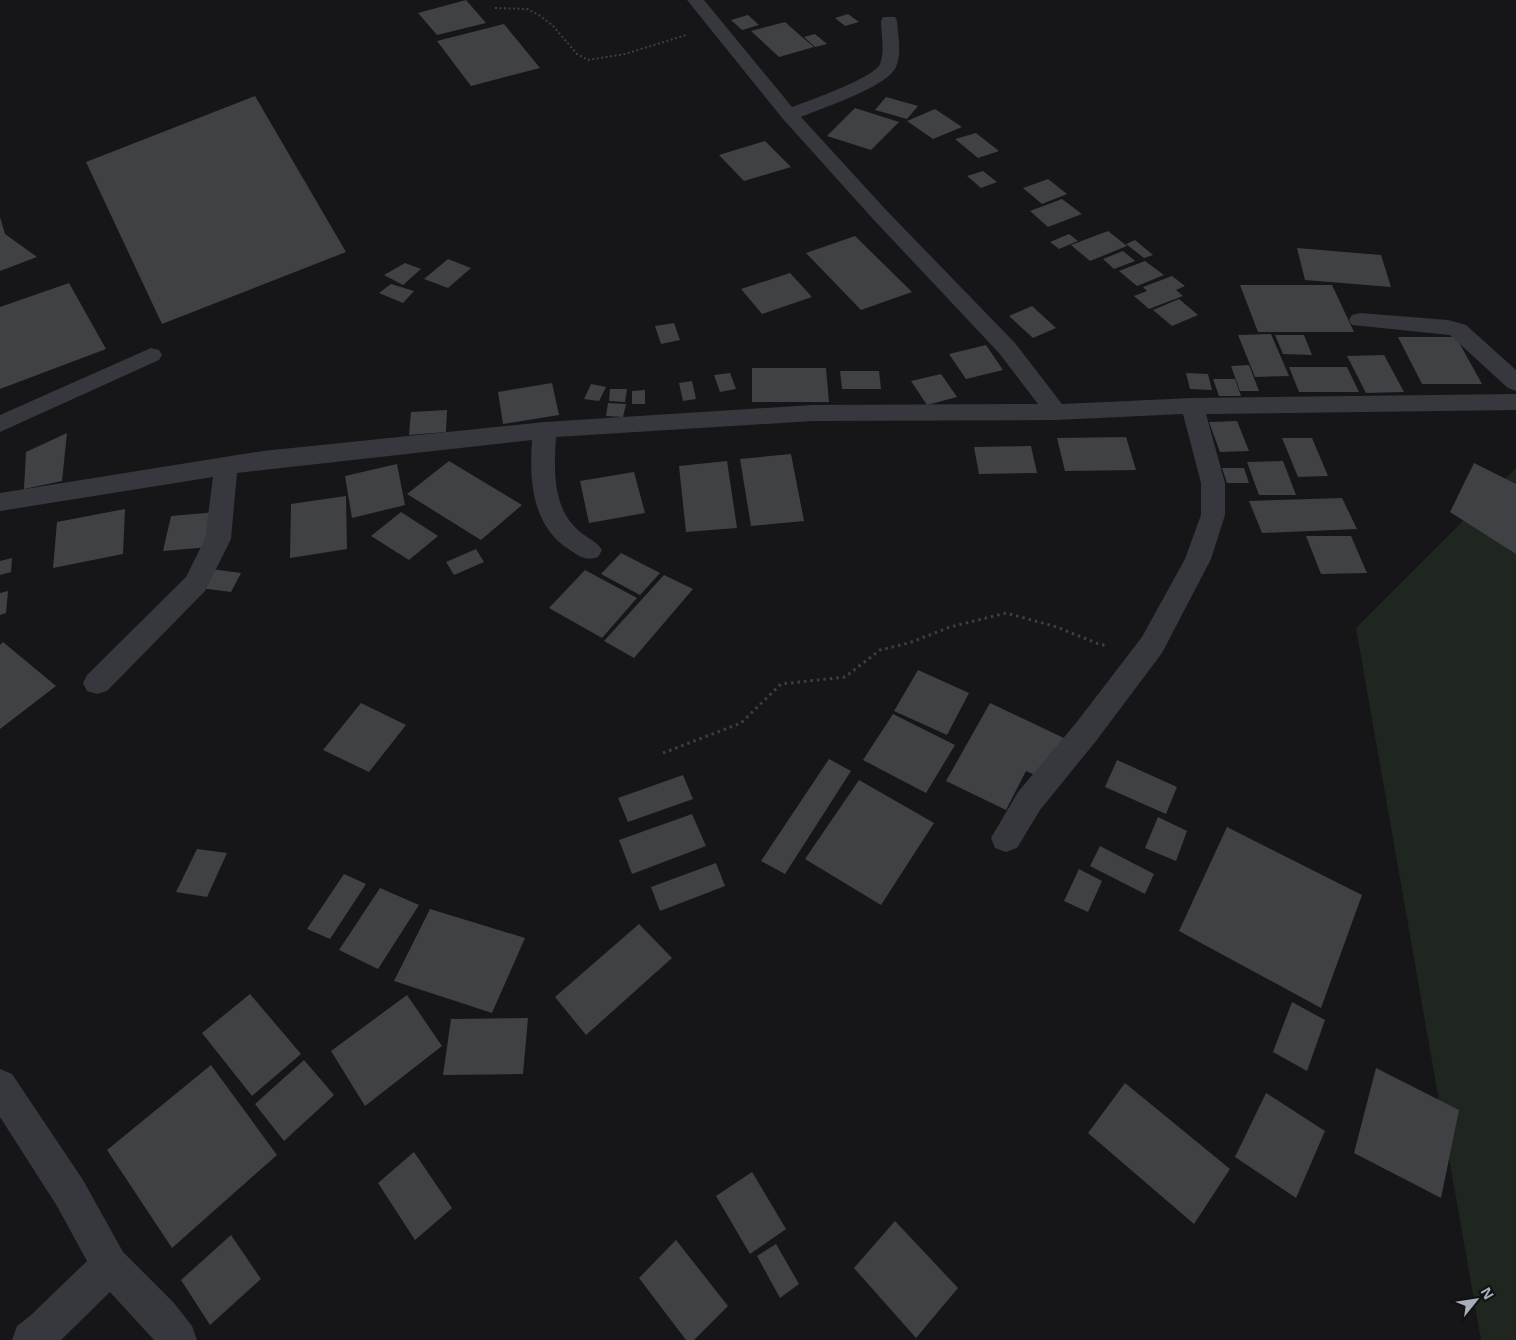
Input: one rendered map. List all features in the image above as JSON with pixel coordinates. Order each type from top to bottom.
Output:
[{"type":"street","points":[[696,0],[789,115],[880,215],[1007,348],[1056,412]]},
{"type":"street","points":[[789,115],[874,80],[886,69],[890,59],[889,21]]},
{"type":"street","points":[[1360,320],[1448,327],[1458,330],[1516,383]]},
{"type":"street","points":[[0,424],[151,354]]},
{"type":"street","points":[[0,502],[264,460],[545,430],[813,413],[1056,412],[1192,406],[1516,402]]},
{"type":"street","points":[[1006,838],[1029,801],[1086,732],[1152,645],[1198,559],[1213,515],[1213,483],[1192,406]]},
{"type":"street","points":[[545,430],[542,467],[545,494],[553,518],[568,537],[589,550]]},
{"type":"street","points":[[97,683],[196,584],[218,539],[226,466]]},
{"type":"street","points":[[0,1086],[70,1193],[110,1265],[160,1317],[178,1340]]},
{"type":"street","points":[[31,1340],[45,1329],[110,1265]]},
{"type":"path","points":[[495,8],[527,9],[539,15],[553,26],[577,54],[588,60],[625,54],[718,26]]},
{"type":"path","points":[[663,753],[741,723],[781,684],[845,677],[880,650],[909,644],[950,627],[1006,613],[1057,627],[1101,645],[1152,645]]},
{"type":"shaded area","points":[[1516,468],[1516,1340],[1481,1340],[1356,628]]},
{"type":"building","points":[[466,0],[486,23],[437,35],[418,13]]},
{"type":"building","points":[[848,14],[859,22],[845,26],[835,18]]},
{"type":"building","points":[[748,15],[759,25],[742,30],[731,20]]},
{"type":"building","points":[[785,22],[814,47],[779,57],[751,31]]},
{"type":"building","points":[[504,24],[540,68],[471,86],[437,41]]},
{"type":"building","points":[[815,34],[827,44],[815,47],[804,37]]},
{"type":"building","points":[[255,96],[346,252],[162,324],[86,162]]},
{"type":"building","points":[[886,97],[918,106],[907,119],[875,110]]},
{"type":"building","points":[[855,108],[899,122],[871,150],[827,136]]},
{"type":"building","points":[[935,109],[962,127],[933,139],[907,121]]},
{"type":"building","points":[[976,133],[999,151],[978,158],[955,139]]},
{"type":"building","points":[[765,141],[791,167],[744,181],[719,155]]},
{"type":"building","points":[[983,171],[997,182],[981,188],[967,176]]},
{"type":"building","points":[[1048,179],[1067,194],[1042,204],[1023,188]]},
{"type":"building","points":[[1062,199],[1082,214],[1048,227],[1030,211]]},
{"type":"building","points":[[0,217],[5,234],[37,257],[0,271]]},
{"type":"building","points":[[1108,231],[1127,246],[1090,261],[1071,245]]},
{"type":"building","points":[[1069,234],[1078,241],[1059,249],[1050,242]]},
{"type":"building","points":[[855,236],[912,292],[861,310],[806,253]]},
{"type":"building","points":[[1135,240],[1153,255],[1144,258],[1126,244]]},
{"type":"building","points":[[1297,248],[1381,255],[1391,287],[1305,280]]},
{"type":"building","points":[[1123,251],[1135,261],[1114,269],[1103,259]]},
{"type":"building","points":[[448,259],[471,268],[448,288],[424,279]]},
{"type":"building","points":[[1145,261],[1164,275],[1137,286],[1119,271]]},
{"type":"building","points":[[405,263],[421,269],[403,285],[384,275]]},
{"type":"building","points":[[790,273],[812,297],[762,314],[741,289]]},
{"type":"building","points":[[1172,276],[1185,286],[1176,290],[1183,296],[1149,309],[1134,296],[1147,291],[1143,287]]},
{"type":"building","points":[[69,283],[106,349],[0,389],[0,307]]},
{"type":"building","points":[[391,284],[414,291],[403,303],[379,293]]},
{"type":"building","points":[[1240,285],[1332,285],[1354,332],[1258,332]]},
{"type":"building","points":[[1179,299],[1198,315],[1172,326],[1153,310]]},
{"type":"building","points":[[1032,306],[1056,328],[1033,338],[1009,316]]},
{"type":"building","points":[[674,323],[680,340],[661,344],[655,326]]},
{"type":"building","points":[[1271,334],[1289,376],[1255,377],[1238,335]]},
{"type":"building","points":[[1275,335],[1304,335],[1312,355],[1283,354]]},
{"type":"building","points":[[1398,337],[1456,337],[1482,384],[1422,384]]},
{"type":"building","points":[[986,345],[1003,370],[966,379],[949,354]]},
{"type":"building","points":[[1384,355],[1404,392],[1366,393],[1347,356]]},
{"type":"building","points":[[1249,365],[1259,391],[1240,391],[1231,366]]},
{"type":"building","points":[[1289,367],[1347,367],[1359,392],[1299,392]]},
{"type":"building","points":[[752,368],[826,368],[829,402],[752,402]]},
{"type":"building","points":[[840,371],[879,371],[881,389],[842,389]]},
{"type":"building","points":[[730,373],[736,389],[720,392],[714,375]]},
{"type":"building","points":[[1186,373],[1208,374],[1212,390],[1190,389]]},
{"type":"building","points":[[941,374],[957,397],[927,405],[911,381]]},
{"type":"building","points":[[1213,379],[1235,379],[1241,396],[1219,396]]},
{"type":"building","points":[[692,381],[696,399],[683,401],[679,383]]},
{"type":"building","points":[[552,383],[559,415],[503,424],[498,392]]},
{"type":"building","points":[[591,384],[606,387],[599,401],[584,399]]},
{"type":"building","points":[[610,389],[627,389],[625,402],[609,401]]},
{"type":"building","points":[[645,390],[645,404],[632,404],[632,391]]},
{"type":"building","points":[[608,403],[626,404],[623,417],[606,416]]},
{"type":"building","points":[[447,410],[446,432],[409,435],[411,412]]},
{"type":"building","points":[[1237,421],[1249,451],[1220,452],[1209,422]]},
{"type":"building","points":[[67,433],[62,481],[24,489],[26,452]]},
{"type":"building","points":[[1126,437],[1136,470],[1065,471],[1057,438]]},
{"type":"building","points":[[1282,438],[1312,438],[1328,476],[1298,477]]},
{"type":"building","points":[[1031,446],[1037,473],[979,474],[974,447]]},
{"type":"building","points":[[791,454],[804,521],[751,526],[740,459]]},
{"type":"building","points":[[449,461],[522,505],[481,540],[407,494]]},
{"type":"building","points":[[727,461],[737,528],[686,532],[679,466]]},
{"type":"building","points":[[1283,461],[1296,495],[1259,495],[1247,462]]},
{"type":"building","points":[[1474,463],[1516,484],[1516,554],[1450,512]]},
{"type":"building","points":[[397,464],[405,505],[352,518],[345,476]]},
{"type":"building","points":[[1222,468],[1244,468],[1249,483],[1227,483]]},
{"type":"building","points":[[634,472],[645,513],[589,523],[580,481]]},
{"type":"building","points":[[346,496],[347,549],[290,558],[291,504]]},
{"type":"building","points":[[1342,498],[1357,529],[1262,533],[1249,501]]},
{"type":"building","points":[[125,509],[123,554],[53,568],[57,522]]},
{"type":"building","points":[[217,512],[210,547],[163,551],[171,516]]},
{"type":"building","points":[[401,512],[438,536],[409,560],[371,536]]},
{"type":"building","points":[[1306,536],[1351,536],[1367,573],[1321,574]]},
{"type":"building","points":[[476,549],[484,562],[454,575],[446,562]]},
{"type":"building","points":[[621,553],[660,573],[640,595],[601,574]]},
{"type":"building","points":[[12,558],[11,572],[0,575],[0,561]]},
{"type":"building","points":[[211,569],[241,573],[231,592],[200,588]]},
{"type":"building","points":[[585,570],[637,598],[602,638],[549,608]]},
{"type":"building","points":[[664,575],[693,589],[634,658],[604,641]]},
{"type":"building","points":[[8,591],[6,613],[0,615],[0,593]]},
{"type":"building","points":[[3,642],[56,686],[0,729],[0,645]]},
{"type":"building","points":[[918,670],[969,693],[947,735],[894,711]]},
{"type":"building","points":[[361,703],[406,725],[369,772],[323,750]]},
{"type":"building","points":[[990,703],[1066,739],[1044,779],[1026,771],[1006,810],[946,781]]},
{"type":"building","points":[[893,714],[955,745],[926,793],[863,760]]},
{"type":"building","points":[[829,759],[851,771],[785,874],[761,861]]},
{"type":"building","points":[[1117,760],[1177,787],[1166,814],[1105,787]]},
{"type":"building","points":[[683,775],[693,799],[628,822],[618,798]]},
{"type":"building","points":[[859,780],[934,823],[881,905],[805,859]]},
{"type":"building","points":[[692,814],[706,846],[632,874],[619,840]]},
{"type":"building","points":[[1158,817],[1187,831],[1176,861],[1145,848]]},
{"type":"building","points":[[1227,827],[1362,895],[1321,1008],[1179,931]]},
{"type":"building","points":[[1100,846],[1154,874],[1145,894],[1090,866]]},
{"type":"building","points":[[197,849],[227,853],[207,897],[176,892]]},
{"type":"building","points":[[716,863],[725,886],[660,911],[651,887]]},
{"type":"building","points":[[1079,869],[1102,881],[1088,912],[1064,901]]},
{"type":"building","points":[[344,874],[366,884],[330,939],[307,929]]},
{"type":"building","points":[[380,888],[419,905],[378,969],[339,950]]},
{"type":"building","points":[[430,909],[525,938],[492,1013],[394,981]]},
{"type":"building","points":[[639,924],[672,958],[586,1035],[555,997]]},
{"type":"building","points":[[250,994],[301,1054],[252,1096],[202,1033]]},
{"type":"building","points":[[407,995],[442,1046],[365,1106],[331,1051]]},
{"type":"building","points":[[1292,1002],[1325,1020],[1307,1071],[1273,1052]]},
{"type":"building","points":[[528,1018],[523,1074],[443,1075],[451,1019]]},
{"type":"building","points":[[304,1060],[334,1095],[284,1141],[255,1104]]},
{"type":"building","points":[[211,1065],[277,1155],[172,1248],[107,1150]]},
{"type":"building","points":[[1376,1068],[1459,1110],[1441,1198],[1354,1153]]},
{"type":"building","points":[[1125,1083],[1230,1169],[1194,1224],[1088,1133]]},
{"type":"building","points":[[1266,1093],[1325,1131],[1296,1198],[1235,1157]]},
{"type":"building","points":[[414,1152],[452,1208],[415,1240],[378,1183]]},
{"type":"building","points":[[752,1172],[786,1229],[750,1254],[716,1196]]},
{"type":"building","points":[[895,1221],[958,1288],[916,1338],[854,1268]]},
{"type":"building","points":[[231,1235],[261,1279],[210,1325],[181,1280]]},
{"type":"building","points":[[676,1240],[728,1306],[694,1340],[686,1340],[639,1278]]},
{"type":"building","points":[[776,1244],[799,1284],[780,1298],[757,1256]]}]
